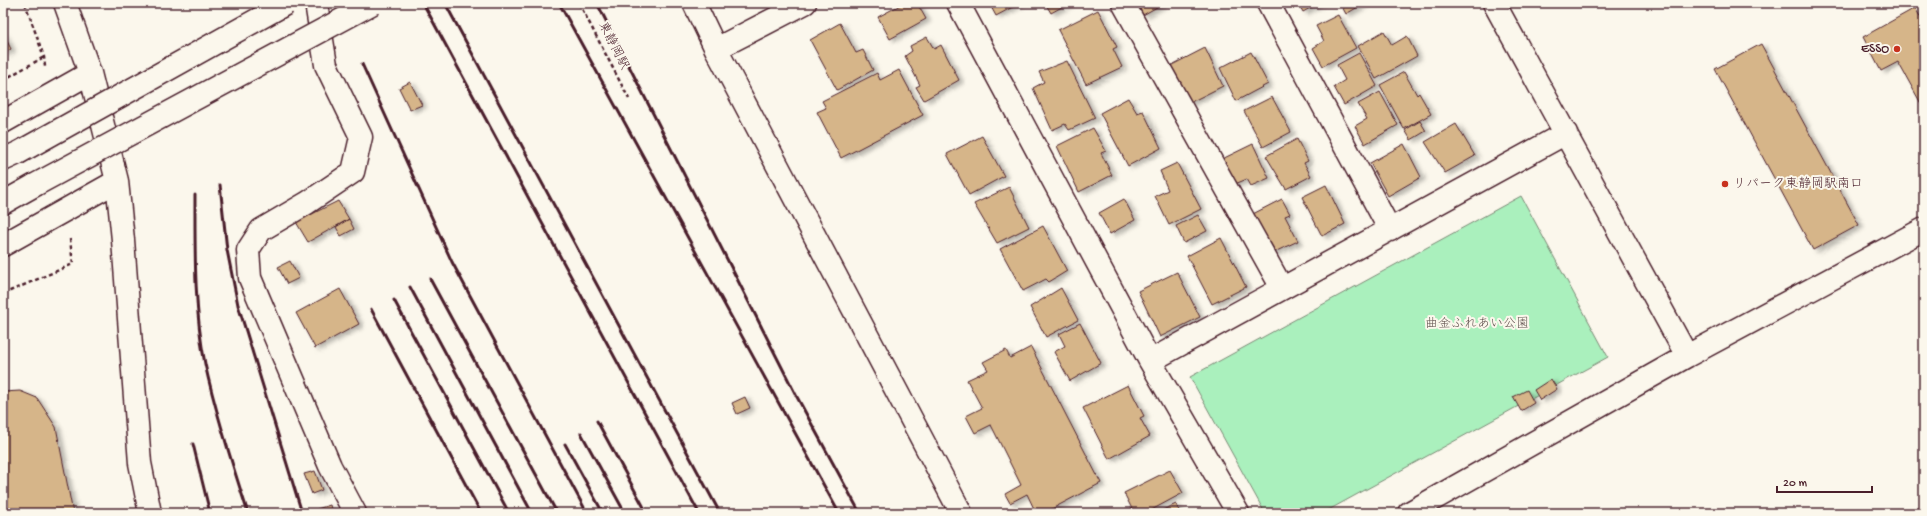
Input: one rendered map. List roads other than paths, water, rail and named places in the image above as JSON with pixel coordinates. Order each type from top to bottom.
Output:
[{"type":"street","points":[[65,3],[90,73],[117,181],[140,463],[150,513]]},
{"type":"street","points":[[10,157],[287,3]]},
{"type":"street","points":[[316,3],[326,65],[361,137],[353,172],[307,203],[261,230],[248,250],[250,278],[330,466],[356,513]]},
{"type":"street","points":[[3,203],[373,3]]},
{"type":"street","points":[[694,3],[716,49],[961,513]]},
{"type":"street","points":[[716,49],[805,3]]},
{"type":"street","points":[[958,3],[1150,361],[1238,513]]},
{"type":"street","points":[[1123,3],[1282,288]]},
{"type":"street","points":[[1268,3],[1390,230]]},
{"type":"street","points":[[1494,3],[1687,356]]},
{"type":"street","points":[[3,122],[90,73]]},
{"type":"street","points":[[1150,361],[1566,133]]},
{"type":"street","points":[[3,245],[117,181]]},
{"type":"street","points":[[1409,513],[1687,356],[1924,229]]},
{"type":"railway","points":[[423,3],[699,513]]},
{"type":"railway","points":[[445,3],[720,513]]},
{"type":"railway","points":[[559,3],[839,513]]},
{"type":"railway","points":[[597,3],[797,397],[860,513]]},
{"type":"railway","points":[[362,64],[452,262],[587,513]]},
{"type":"railway","points":[[220,185],[227,250],[238,305],[302,513]]},
{"type":"railway","points":[[195,195],[196,280],[201,343],[209,383],[219,420],[248,513]]},
{"type":"railway","points":[[430,279],[557,513]]},
{"type":"railway","points":[[410,287],[532,513]]},
{"type":"railway","points":[[394,300],[509,513]]},
{"type":"railway","points":[[371,309],[481,513]]},
{"type":"railway","points":[[597,421],[647,513]]},
{"type":"railway","points":[[581,433],[625,513]]},
{"type":"railway","points":[[193,444],[210,513]]},
{"type":"railway","points":[[565,444],[603,513]]},
{"type":"place","name":"ESSO","points":[[1897,49]]},
{"type":"place","name":"リパーク東静岡駅南口","points":[[1725,184]]},
{"type":"park label","name":"曲金ふれあい公園","points":[[1477,324]]}]
